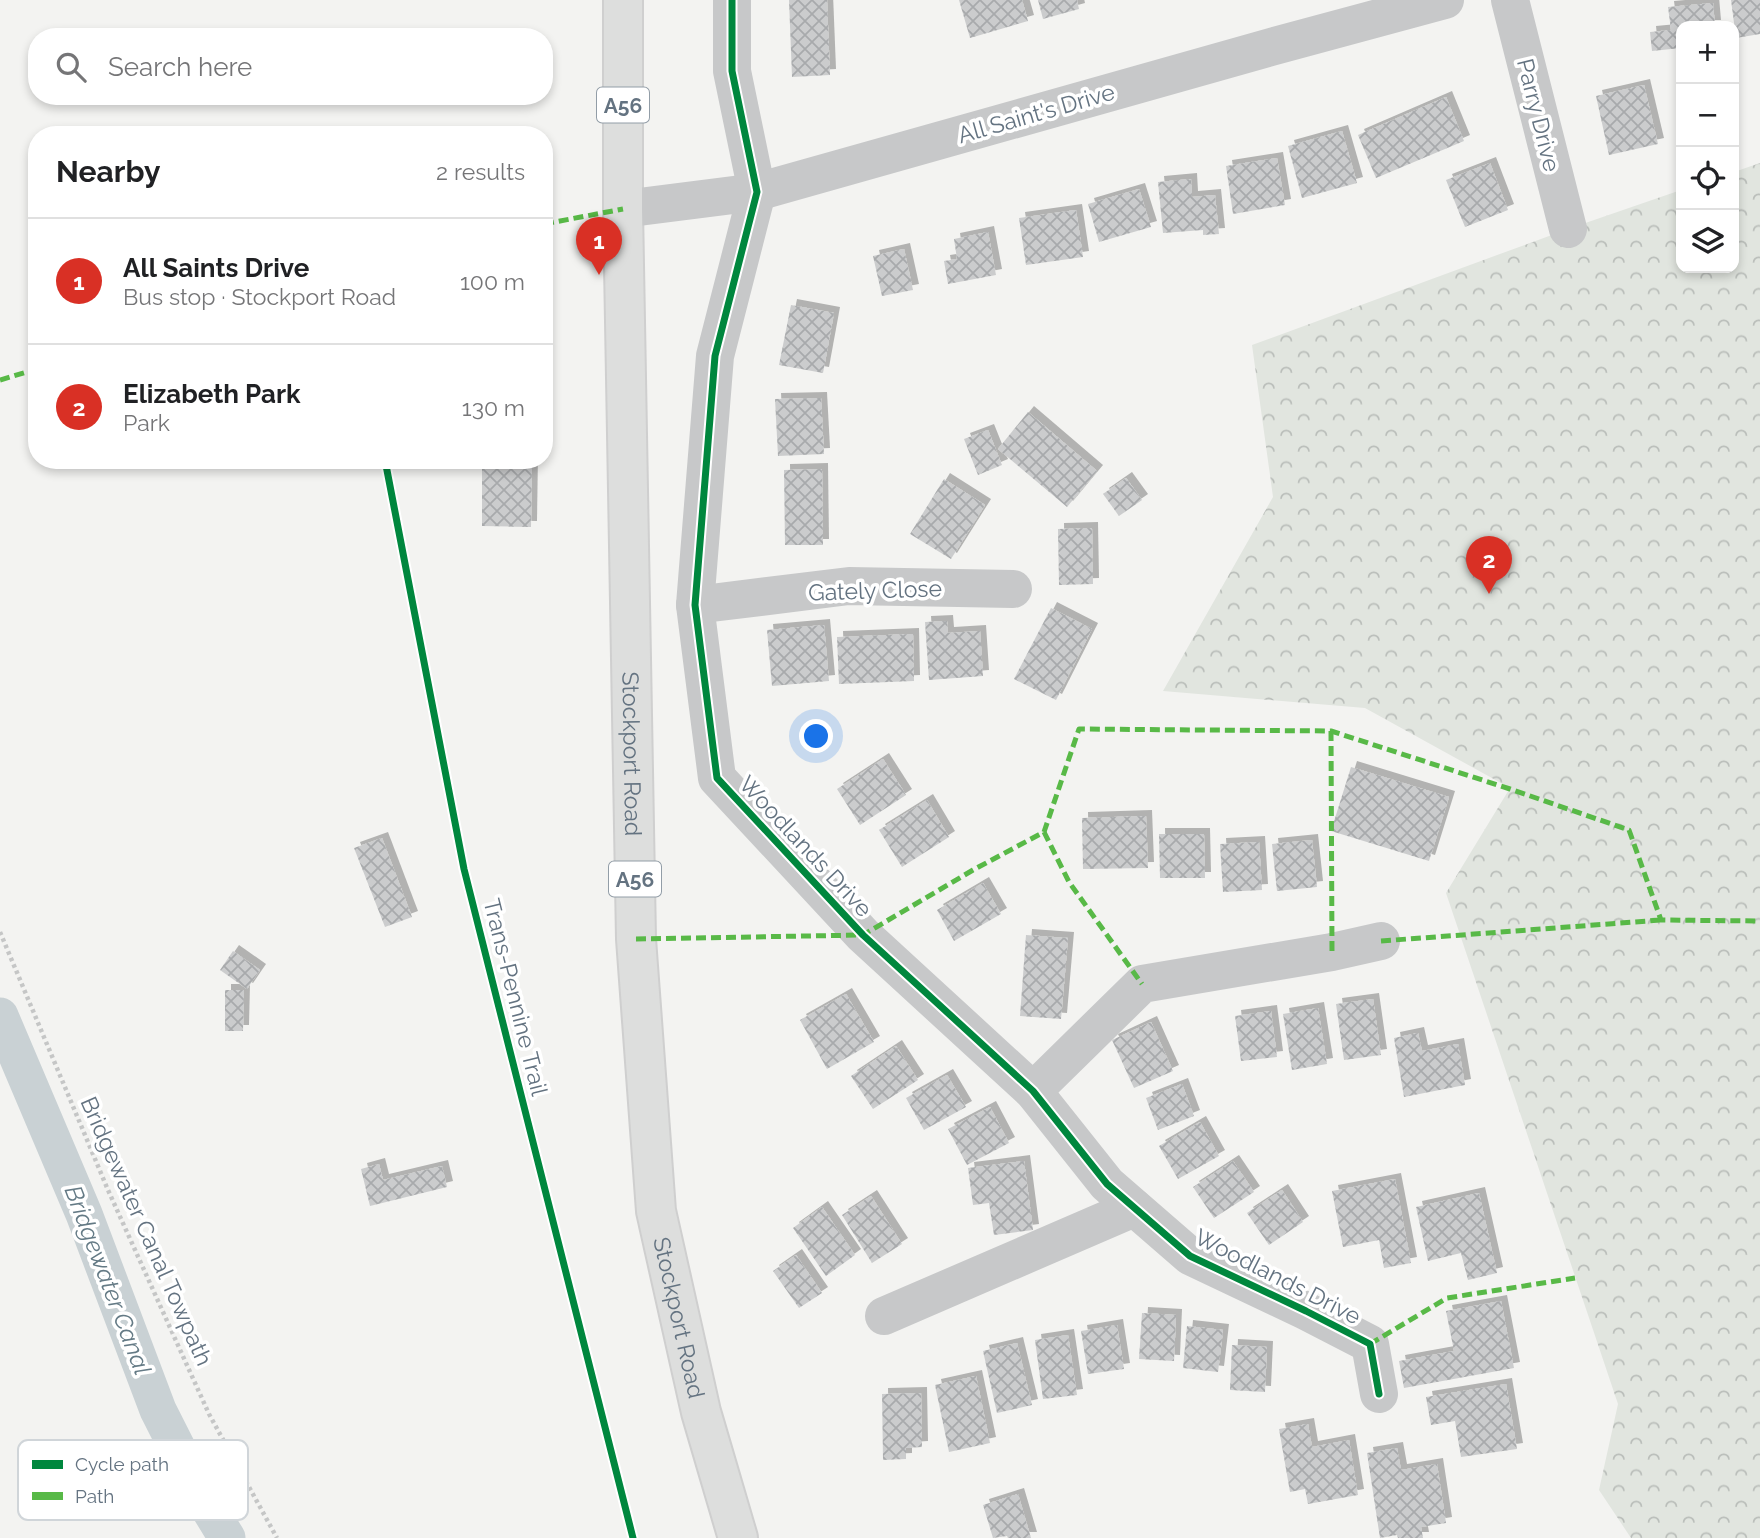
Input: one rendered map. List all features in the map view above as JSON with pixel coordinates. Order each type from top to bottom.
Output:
[{"type":"main road","name":"Stockport Road","points":[[623,0],[623,209],[636,939],[656,1211],[701,1412],[738,1538]]},
{"type":"street","name":"Woodlands Drive","points":[[732,0],[732,71],[757,192],[715,356],[695,605],[718,778],[863,935],[1033,1091],[1107,1184],[1190,1256],[1370,1344],[1379,1394]]},
{"type":"street","name":"All Saint's Drive","points":[[623,209],[757,192],[1445,0]]},
{"type":"street","name":"Parry Drive","points":[[1510,0],[1568,229]]},
{"type":"street","name":"Gately Close","points":[[695,605],[849,586],[1013,589]]},
{"type":"street","points":[[1033,1091],[1142,984],[1332,952],[1381,941]]},
{"type":"street","points":[[884,1316],[1134,1208]]},
{"type":"green space","points":[[1760,163],[1760,1538],[1631,1538],[1599,1490],[1618,1404],[1446,893],[1510,788],[1365,708],[1163,691],[1273,497],[1252,345],[1676,192],[1676,273],[1739,273],[1739,170]]},
{"type":"building","points":[[789,0],[827,0],[830,75],[792,77]]},
{"type":"building","points":[[959,0],[1022,0],[1028,21],[970,38]]},
{"type":"building","points":[[1038,0],[1077,0],[1079,9],[1043,19]]},
{"type":"building","points":[[1731,0],[1760,0],[1760,34],[1739,38],[1739,21],[1734,21]]},
{"type":"building","points":[[1713,3],[1715,21],[1676,21],[1676,49],[1652,51],[1650,32],[1671,30],[1668,7]]},
{"type":"building","points":[[1644,85],[1658,144],[1609,155],[1596,96]]},
{"type":"building","points":[[1446,97],[1464,141],[1376,178],[1358,135]]},
{"type":"building","points":[[1342,131],[1357,183],[1302,198],[1288,146]]},
{"type":"building","points":[[1277,158],[1285,205],[1233,214],[1226,166]]},
{"type":"building","points":[[1490,163],[1508,210],[1465,227],[1446,180]]},
{"type":"building","points":[[1191,179],[1192,197],[1215,195],[1219,234],[1203,235],[1203,230],[1163,233],[1158,182]]},
{"type":"building","points":[[1139,189],[1151,227],[1099,242],[1088,204]]},
{"type":"building","points":[[1076,210],[1083,257],[1026,265],[1019,218]]},
{"type":"building","points":[[988,232],[996,275],[948,284],[944,261],[957,259],[954,239]]},
{"type":"building","points":[[904,249],[913,290],[882,296],[873,256]]},
{"type":"building","points":[[791,305],[834,313],[823,373],[779,365]]},
{"type":"building","points":[[821,398],[824,454],[778,456],[775,399]]},
{"type":"building","points":[[1028,412],[1097,471],[1067,507],[998,449]]},
{"type":"building","points":[[988,430],[1002,465],[978,475],[964,439]]},
{"type":"building","points":[[482,469],[532,469],[531,527],[482,526]]},
{"type":"building","points":[[822,469],[823,545],[785,545],[784,470]]},
{"type":"building","points":[[1126,478],[1142,500],[1119,516],[1103,494]]},
{"type":"building","points":[[944,479],[985,505],[951,559],[910,534]]},
{"type":"building","points":[[1092,528],[1093,584],[1059,585],[1058,529]]},
{"type":"building","points":[[1051,608],[1092,629],[1056,700],[1014,679]]},
{"type":"building","points":[[947,621],[948,633],[980,631],[983,676],[929,680],[925,622]]},
{"type":"building","points":[[824,625],[829,681],[772,686],[767,630]]},
{"type":"building","points":[[913,634],[914,681],[839,684],[837,637]]},
{"type":"building","points":[[883,759],[906,795],[860,825],[837,789]]},
{"type":"building","points":[[1351,767],[1449,797],[1429,861],[1331,831]]},
{"type":"building","points":[[927,800],[949,837],[902,867],[879,830]]},
{"type":"building","points":[[1146,816],[1148,868],[1083,869],[1082,818]]},
{"type":"building","points":[[1159,834],[1204,834],[1205,878],[1160,878]]},
{"type":"building","points":[[382,838],[412,917],[385,927],[354,848]]},
{"type":"building","points":[[1312,840],[1317,887],[1277,891],[1272,844]]},
{"type":"building","points":[[1259,842],[1262,890],[1223,892],[1220,844]]},
{"type":"building","points":[[983,883],[1001,914],[954,941],[937,910]]},
{"type":"building","points":[[1026,935],[1068,938],[1061,1019],[1020,1016]]},
{"type":"building","points":[[233,951],[260,970],[247,989],[220,970]]},
{"type":"building","points":[[225,990],[244,990],[243,1031],[225,1031]]},
{"type":"building","points":[[846,994],[874,1042],[827,1069],[800,1020]]},
{"type":"building","points":[[1373,999],[1381,1055],[1344,1060],[1336,1004]]},
{"type":"building","points":[[1318,1008],[1327,1064],[1292,1070],[1283,1014]]},
{"type":"building","points":[[1271,1011],[1277,1057],[1241,1061],[1235,1016]]},
{"type":"building","points":[[1151,1022],[1173,1071],[1134,1088],[1112,1040]]},
{"type":"building","points":[[1418,1033],[1422,1051],[1458,1044],[1465,1085],[1404,1097],[1394,1038]]},
{"type":"building","points":[[896,1046],[918,1080],[873,1109],[851,1076]]},
{"type":"building","points":[[947,1075],[966,1107],[924,1130],[906,1098]]},
{"type":"building","points":[[1182,1084],[1194,1116],[1158,1130],[1146,1098]]},
{"type":"building","points":[[990,1107],[1009,1143],[967,1165],[948,1129]]},
{"type":"building","points":[[1200,1122],[1219,1156],[1178,1179],[1159,1146]]},
{"type":"building","points":[[1024,1161],[1033,1230],[994,1235],[989,1203],[973,1205],[968,1168]]},
{"type":"building","points":[[1233,1161],[1254,1192],[1214,1218],[1193,1187]]},
{"type":"building","points":[[379,1164],[383,1180],[442,1166],[447,1187],[370,1206],[361,1169]]},
{"type":"building","points":[[1395,1179],[1411,1263],[1384,1268],[1379,1240],[1343,1247],[1332,1191]]},
{"type":"building","points":[[1282,1190],[1303,1222],[1269,1245],[1247,1213]]},
{"type":"building","points":[[1479,1193],[1497,1273],[1468,1280],[1461,1253],[1428,1261],[1416,1207]]},
{"type":"building","points":[[871,1196],[902,1244],[872,1263],[842,1215]]},
{"type":"building","points":[[822,1207],[855,1255],[826,1276],[793,1228]]},
{"type":"building","points":[[796,1255],[822,1293],[799,1308],[773,1271]]},
{"type":"building","points":[[1501,1301],[1514,1368],[1404,1388],[1399,1361],[1454,1351],[1446,1311]]},
{"type":"building","points":[[1142,1313],[1176,1315],[1174,1361],[1139,1359]]},
{"type":"building","points":[[1117,1325],[1124,1369],[1088,1374],[1081,1331]]},
{"type":"building","points":[[1187,1326],[1223,1330],[1218,1372],[1183,1368]]},
{"type":"building","points":[[1068,1335],[1077,1395],[1043,1399],[1035,1340]]},
{"type":"building","points":[[1017,1343],[1032,1405],[997,1413],[983,1351]]},
{"type":"building","points":[[1232,1345],[1267,1347],[1265,1392],[1230,1390]]},
{"type":"building","points":[[976,1376],[990,1443],[949,1452],[935,1385]]},
{"type":"building","points":[[1506,1384],[1517,1449],[1461,1457],[1455,1421],[1431,1425],[1426,1397]]},
{"type":"building","points":[[921,1393],[922,1447],[906,1448],[906,1459],[883,1460],[882,1394]]},
{"type":"building","points":[[1308,1424],[1312,1447],[1349,1440],[1358,1495],[1308,1504],[1305,1489],[1290,1492],[1279,1429]]},
{"type":"building","points":[[1397,1448],[1401,1470],[1437,1464],[1446,1523],[1421,1527],[1423,1538],[1398,1538],[1397,1535],[1380,1538],[1367,1453]]},
{"type":"building","points":[[1018,1494],[1031,1538],[993,1538],[983,1505]]},
{"type":"waterway","name":"Bridgewater Canal","points":[[0,1016],[84,1214],[158,1410],[173,1440]]},
{"type":"waterway","name":"Bridgewater Canal","points":[[216,1520],[227,1538]]},
{"type":"marked path","points":[[553,222],[623,209]]},
{"type":"marked path","points":[[0,380],[28,372]]},
{"type":"marked path","points":[[636,939],[863,935],[1044,832],[1079,729],[1331,731],[1629,830],[1661,920],[1760,921]]},
{"type":"marked path","points":[[1331,731],[1332,952]]},
{"type":"marked path","points":[[1044,832],[1069,882],[1142,984]]},
{"type":"marked path","points":[[1381,941],[1661,920]]},
{"type":"marked path","points":[[1370,1344],[1447,1298],[1575,1278]]},
{"type":"cycle path","points":[[732,0],[732,71],[757,192],[715,356],[695,605],[717,778],[863,935],[1033,1091],[1107,1184],[1190,1256],[1370,1344],[1379,1394]]},
{"type":"cycle path","name":"Trans-Pennine Trail","points":[[387,469],[464,869],[633,1538]]},
{"type":"place","name":"All Saints Drive","points":[[599,275]]},
{"type":"place","name":"Elizabeth Park","points":[[1489,594]]}]
